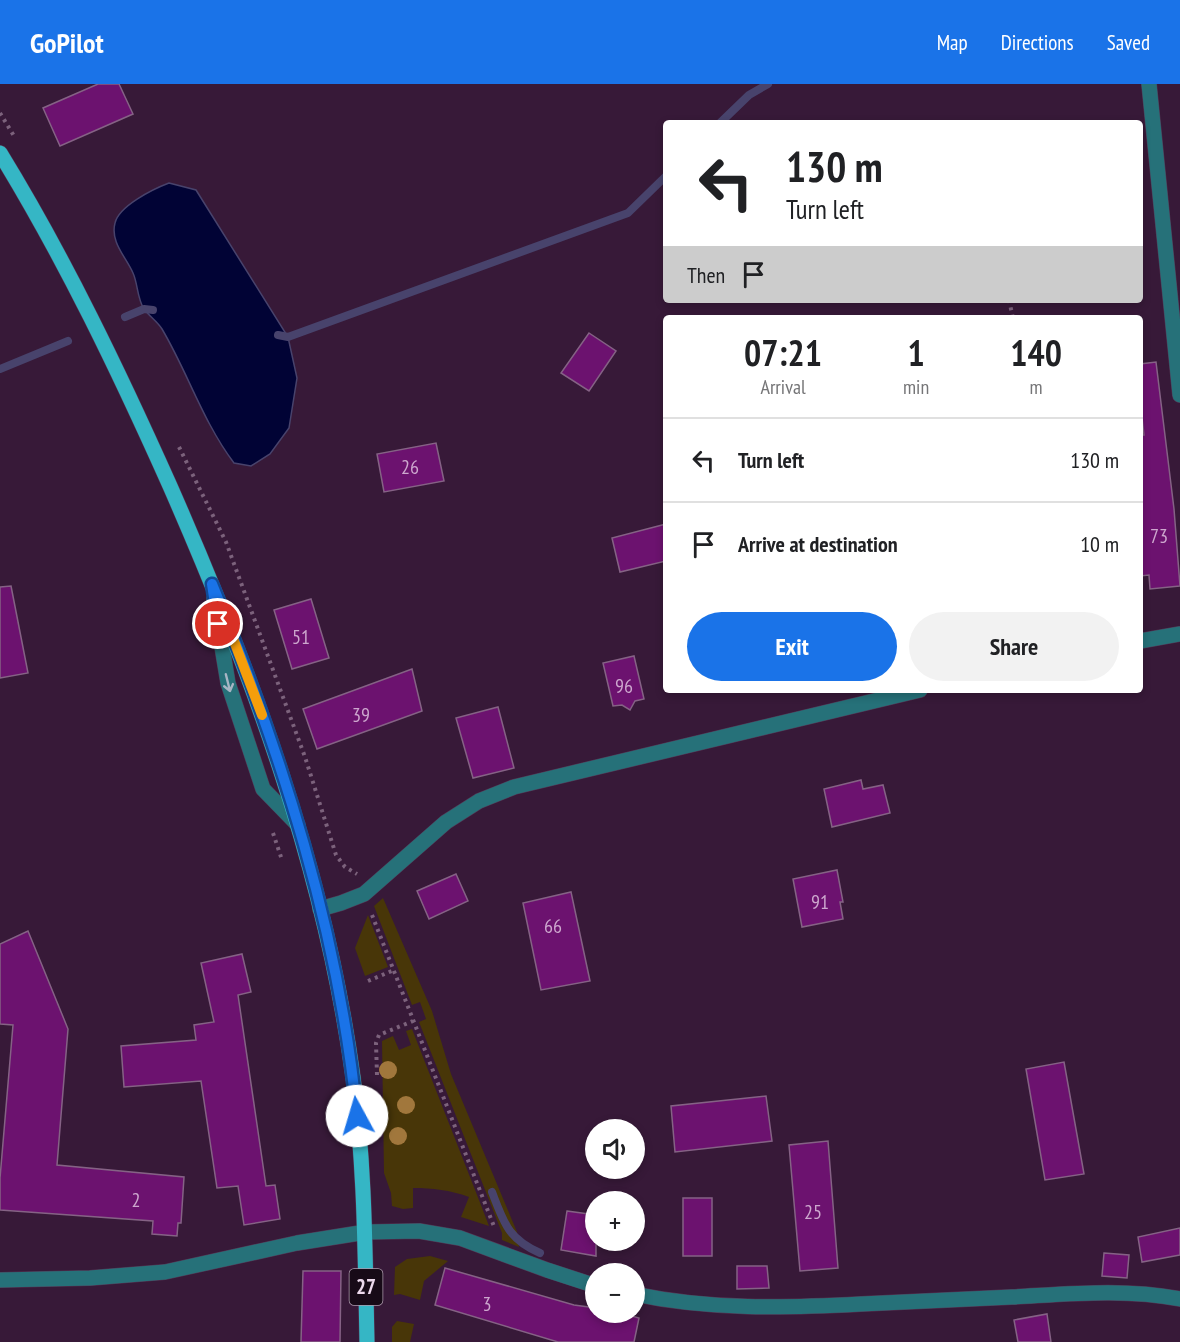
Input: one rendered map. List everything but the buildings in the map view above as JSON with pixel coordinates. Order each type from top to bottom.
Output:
[{"type":"main road","name":"27","points":[[0,153],[104,343],[157,457],[212,584],[264,719],[298,825],[340,997],[353,1077],[366,1232],[367,1342]]},
{"type":"street","points":[[1149,84],[1180,395]]},
{"type":"street","points":[[212,584],[228,683],[263,789],[298,825]]},
{"type":"street","points":[[1143,640],[1180,634]]},
{"type":"street","points":[[320,909],[364,894],[446,822],[479,801],[514,787],[907,693]]},
{"type":"street","points":[[0,1280],[90,1278],[165,1272],[297,1243],[366,1232],[434,1232],[460,1238],[585,1282]]},
{"type":"street","points":[[645,1296],[717,1307],[781,1308],[1080,1293],[1132,1292],[1180,1299]]},
{"type":"path","points":[[270,827],[284,864]]},
{"type":"path","points":[[364,894],[497,1235],[492,1249]]},
{"type":"path","points":[[368,981],[394,970]]},
{"type":"path","points":[[377,1077],[376,1043],[379,1035],[413,1021]]},
{"type":"shaded area","points":[[169,183],[196,190],[288,337],[297,378],[289,428],[270,454],[251,466],[234,463],[213,431],[162,329],[142,305],[133,273],[115,237],[115,223],[123,210],[146,194]]},
{"type":"shaded area","points":[[383,898],[432,1011],[451,1074],[517,1232],[519,1247],[502,1240],[502,1233],[419,1022],[426,1019],[420,1002],[412,1005],[374,906]]},
{"type":"shaded area","points":[[368,915],[388,967],[365,976],[355,948]]},
{"type":"shaded area","points":[[412,1029],[489,1226],[461,1217],[469,1197],[448,1191],[413,1188],[413,1208],[403,1209],[392,1206],[391,1193],[384,1173],[382,1041],[393,1036],[399,1050],[411,1045],[406,1031]]},
{"type":"shaded area","points":[[430,1256],[448,1261],[424,1281],[420,1300],[400,1294],[394,1295],[395,1267],[407,1259]]},
{"type":"shaded area","points":[[397,1321],[414,1324],[410,1342],[392,1342],[392,1327]]},
{"type":"waterway","points":[[723,120],[749,95],[768,84]]},
{"type":"waterway","points":[[278,335],[288,337],[628,213],[663,179]]},
{"type":"waterway","points":[[125,317],[144,309],[153,310]]},
{"type":"waterway","points":[[0,369],[68,341]]},
{"type":"waterway","points":[[492,1192],[508,1229],[521,1242],[540,1253]]},
{"type":"slow traffic","points":[[220,604],[262,715]]},
{"type":"route","points":[[218,624],[212,584],[264,719],[312,871],[340,997],[357,1116]]}]
